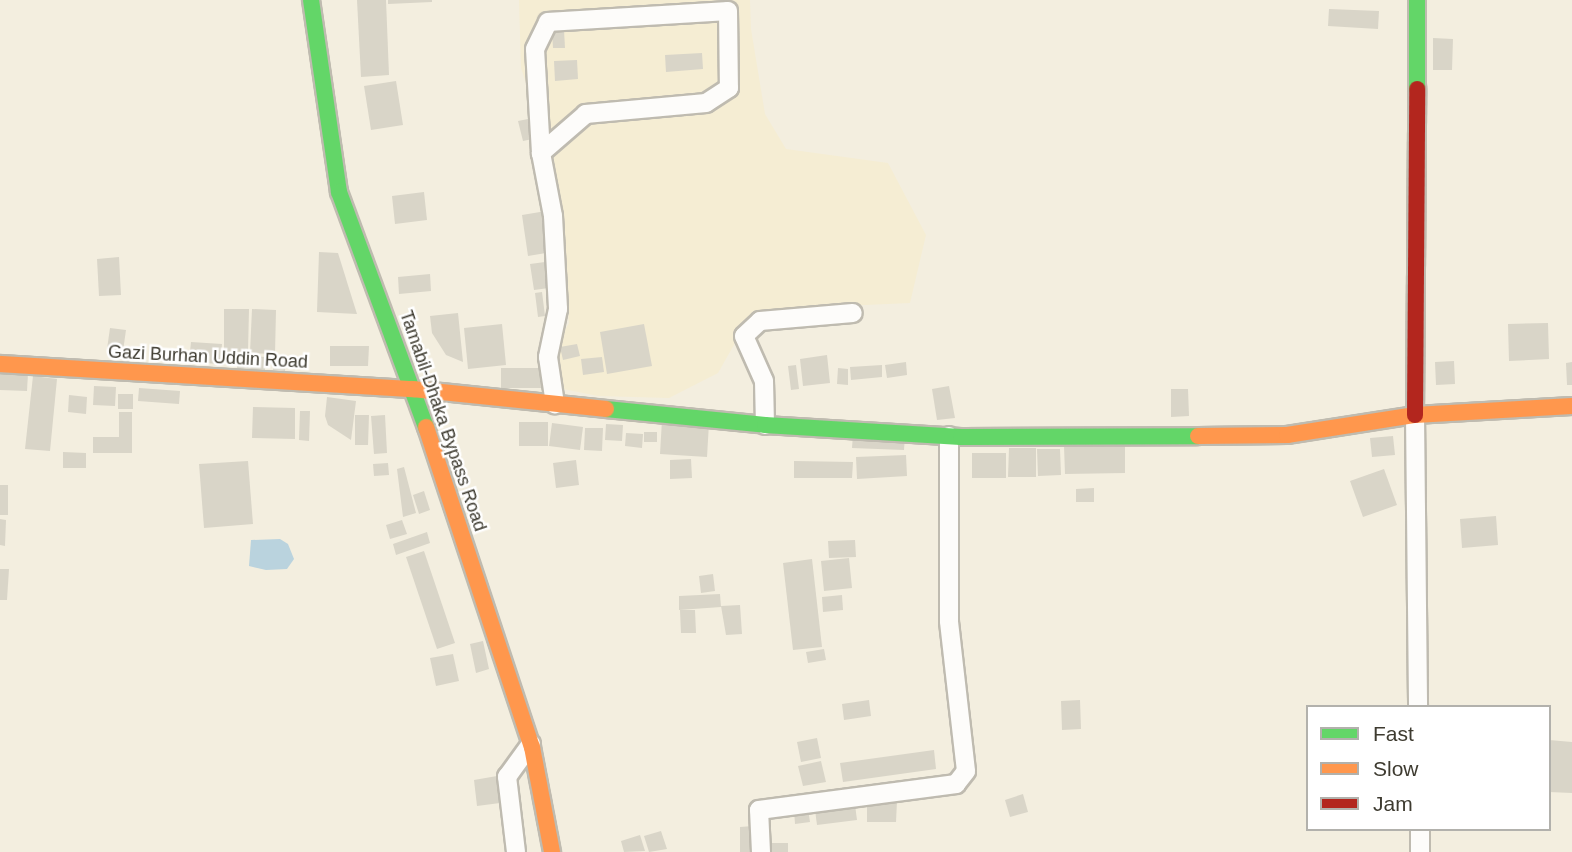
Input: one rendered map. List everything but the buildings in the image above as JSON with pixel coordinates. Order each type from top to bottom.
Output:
[{"type":"main road","name":"Tamabil-Dhaka Bypass Road","points":[[311,0],[339,192],[413,389],[531,744],[552,852]]},
{"type":"main road","points":[[1415,415],[1417,0]]},
{"type":"main road","name":"Gazi Burhan Uddin Road","points":[[0,364],[413,389],[765,425],[949,436],[1287,435],[1415,415],[1572,406]]},
{"type":"street","points":[[541,153],[586,114],[706,103],[729,88],[727,5],[548,22],[535,49],[541,153],[553,216],[556,269],[558,309],[548,357],[555,404]]},
{"type":"street","points":[[765,425],[764,381],[744,337],[760,321],[853,313]]},
{"type":"street","points":[[1415,415],[1418,705]]},
{"type":"street","points":[[761,852],[759,810],[956,784],[966,771],[949,621],[949,436]]},
{"type":"street","points":[[516,852],[507,776],[531,744]]},
{"type":"street","points":[[1420,831],[1420,852]]},
{"type":"shaded area","points":[[519,0],[750,0],[751,29],[765,114],[786,149],[888,163],[926,235],[910,303],[821,307],[748,320],[718,373],[669,398],[598,396],[558,388],[554,375],[557,344],[569,323],[558,208],[550,153],[521,68]]},
{"type":"water","points":[[280,539],[288,544],[294,559],[287,569],[266,570],[249,566],[251,540]]},
{"type":"traffic: fast","points":[[311,0],[339,192],[426,427]]},
{"type":"traffic: fast","points":[[1417,0],[1417,89]]},
{"type":"traffic: fast","points":[[606,409],[765,425],[961,437],[1198,436]]},
{"type":"traffic: slow","points":[[0,364],[413,389],[606,409]]},
{"type":"traffic: slow","points":[[1198,436],[1287,435],[1415,415],[1572,406]]},
{"type":"traffic: slow","points":[[426,427],[532,747],[552,852]]},
{"type":"traffic: jam","points":[[1415,415],[1417,89]]}]
